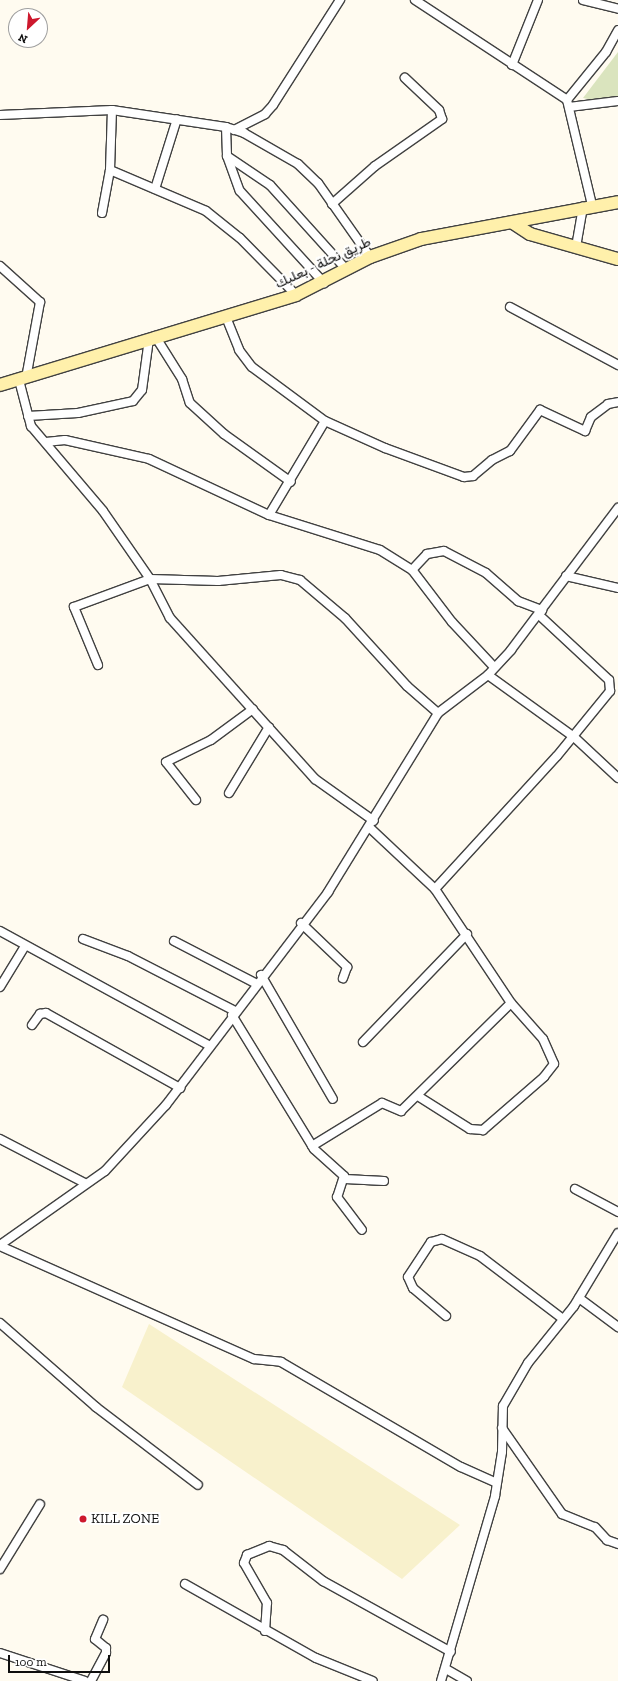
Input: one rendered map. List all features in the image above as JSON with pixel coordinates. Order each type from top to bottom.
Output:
[{"type":"street","points":[[230,128],[265,114],[273,105],[340,0]]},
{"type":"street","points":[[415,0],[568,103],[618,100]]},
{"type":"street","points":[[512,65],[538,0]]},
{"type":"street","points":[[588,1],[618,9]]},
{"type":"street","points":[[576,247],[588,206],[568,103],[606,52],[618,30]]},
{"type":"street","points":[[332,204],[375,166],[442,119],[439,110],[405,78]]},
{"type":"street","points":[[0,115],[112,110],[230,128],[298,164],[318,183],[370,257]]},
{"type":"street","points":[[102,213],[110,170],[112,110]]},
{"type":"street","points":[[155,189],[177,119]]},
{"type":"street","points":[[230,128],[227,156],[240,191],[324,282]]},
{"type":"street","points":[[227,156],[270,185],[346,268]]},
{"type":"street","points":[[110,170],[188,201],[226,224],[296,295]]},
{"type":"street","name":"طريق نحلة - بعلبك","points":[[0,385],[296,295],[324,282],[346,268],[370,257],[452,232],[513,223],[588,206],[618,202]]},
{"type":"street","points":[[513,223],[530,234],[618,259]]},
{"type":"street","points":[[0,266],[40,302],[23,379],[30,426],[46,442],[103,511],[150,579],[170,618],[326,789],[372,825],[435,889],[467,934],[511,1003],[543,1040],[554,1064],[544,1077],[480,1131],[418,1096]]},
{"type":"street","points":[[510,307],[618,365]]},
{"type":"street","points":[[226,317],[239,350],[252,367],[325,421],[384,448],[468,477],[510,451],[540,410],[585,431],[591,417],[608,404],[618,402]]},
{"type":"street","points":[[28,416],[78,413],[133,401],[142,390],[152,338]]},
{"type":"street","points":[[152,338],[182,379],[190,404],[224,434],[291,482]]},
{"type":"street","points":[[269,515],[291,482],[325,421]]},
{"type":"street","points":[[46,442],[65,440],[149,459],[269,515],[357,541],[412,570],[452,622],[494,667]]},
{"type":"street","points":[[497,1483],[461,1467],[280,1362],[254,1359],[0,1245],[85,1183],[105,1171],[180,1088],[208,1045],[301,923],[328,892],[372,825],[438,713],[488,674],[540,612],[618,508]]},
{"type":"street","points":[[412,570],[434,550],[444,551],[486,573],[518,601],[540,612],[612,685],[608,696],[574,737],[435,889]]},
{"type":"street","points":[[98,666],[74,606],[150,579],[218,581],[281,575],[300,580],[345,618],[407,686],[438,713]]},
{"type":"street","points":[[566,576],[618,588]]},
{"type":"street","points":[[488,674],[574,737],[618,778]]},
{"type":"street","points":[[196,800],[166,762],[211,740],[253,709]]},
{"type":"street","points":[[229,793],[269,727]]},
{"type":"street","points":[[301,923],[347,967],[343,978]]},
{"type":"street","points":[[0,931],[208,1045]]},
{"type":"street","points":[[363,1042],[467,934]]},
{"type":"street","points":[[83,939],[128,956],[233,1013],[312,1146],[345,1179],[384,1181]]},
{"type":"street","points":[[174,941],[255,983]]},
{"type":"street","points":[[0,987],[25,946]]},
{"type":"street","points":[[261,975],[333,1099]]},
{"type":"street","points":[[312,1146],[382,1103],[399,1112],[418,1096],[511,1003]]},
{"type":"street","points":[[32,1025],[40,1014],[46,1013],[180,1088]]},
{"type":"street","points":[[0,1139],[85,1183]]},
{"type":"street","points":[[345,1179],[337,1190],[337,1197],[362,1230]]},
{"type":"street","points":[[575,1189],[618,1212]]},
{"type":"street","points":[[441,1681],[451,1652],[497,1483],[502,1428],[508,1395],[579,1298],[618,1233]]},
{"type":"street","points":[[446,1316],[413,1288],[408,1277],[431,1242],[442,1239],[480,1256],[563,1319]]},
{"type":"street","points":[[579,1298],[618,1326]]},
{"type":"street","points":[[0,1323],[96,1407],[198,1485]]},
{"type":"street","points":[[502,1428],[562,1514],[595,1527],[607,1540],[618,1544]]},
{"type":"street","points":[[0,1569],[40,1504]]},
{"type":"street","points":[[265,1631],[267,1603],[244,1564],[247,1555],[269,1546],[282,1550],[323,1581],[451,1652]]},
{"type":"street","points":[[185,1584],[265,1631],[316,1658],[373,1681]]},
{"type":"street","points":[[91,1681],[106,1652],[106,1648],[95,1639],[103,1620]]},
{"type":"street","points":[[0,1653],[85,1681]]},
{"type":"street","points":[[446,1669],[467,1681]]},
{"type":"shaded area","points":[[149,1324],[460,1525],[402,1579],[122,1387]]},
{"type":"green space","points":[[618,52],[618,97],[598,101],[583,98]]},
{"type":"place","name":"KILL ZONE","points":[[83,1519]]}]
